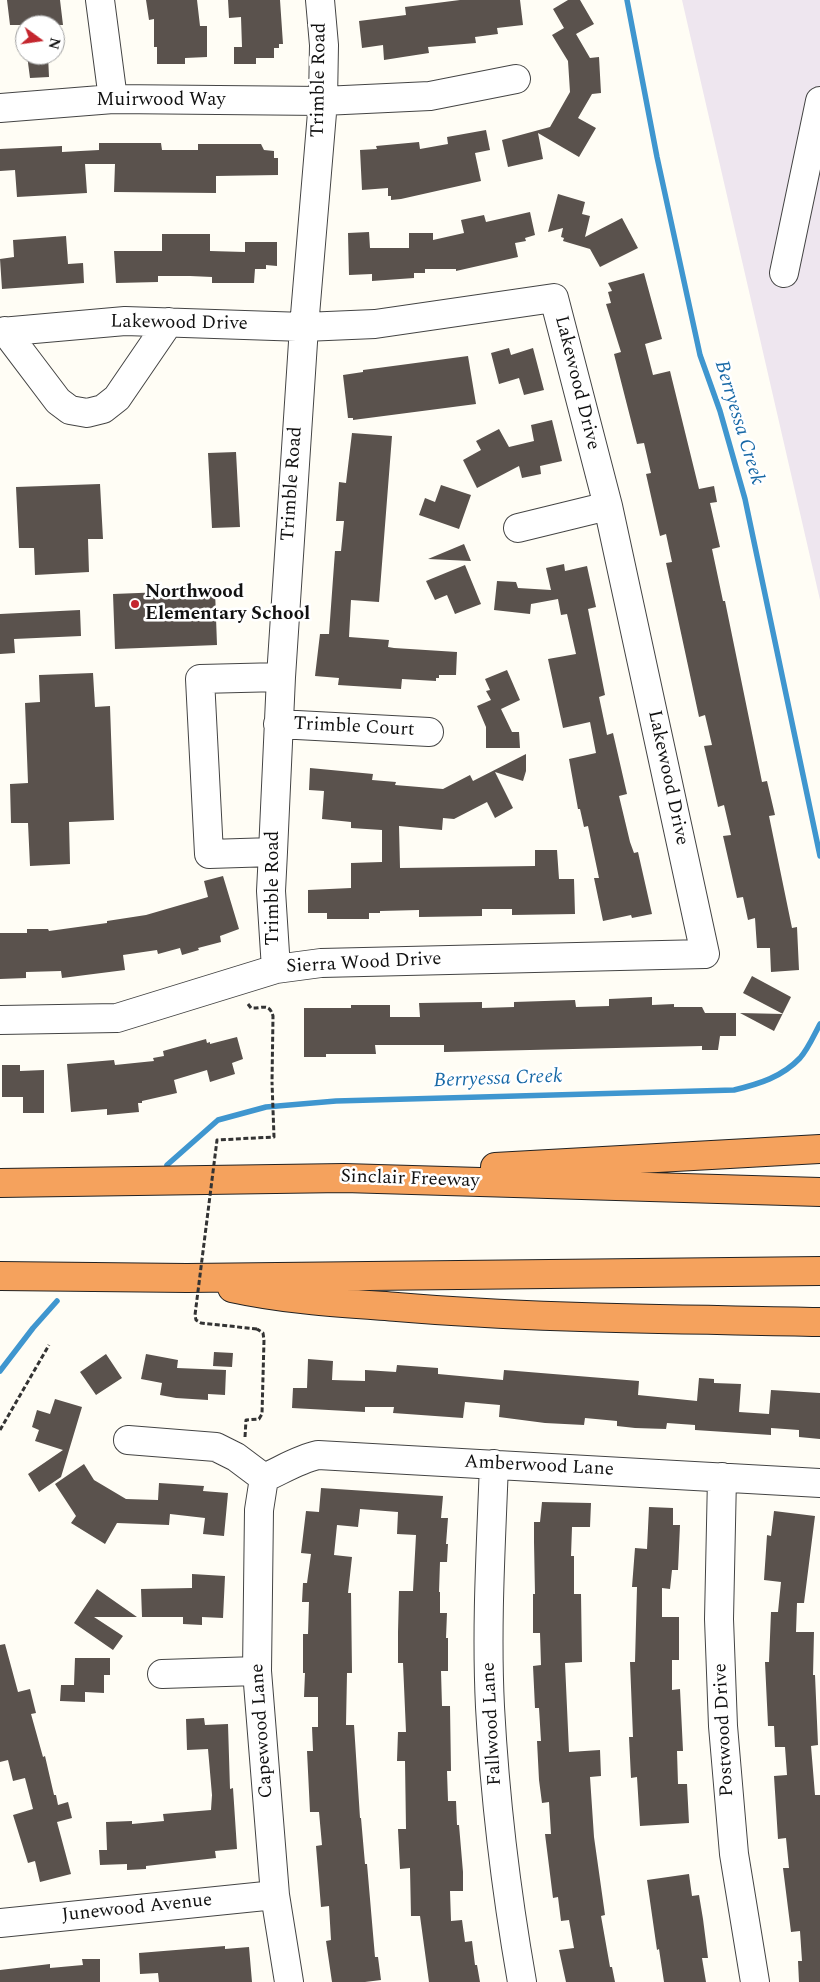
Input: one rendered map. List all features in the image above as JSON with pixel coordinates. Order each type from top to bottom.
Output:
[{"type":"highway","points":[[344,1178],[515,1165],[820,1149]]},
{"type":"highway","name":"Sinclair Freeway","points":[[0,1183],[344,1178],[820,1192]]},
{"type":"highway","points":[[0,1276],[187,1278],[820,1271]]},
{"type":"highway","points":[[187,1278],[271,1297],[466,1313],[560,1318],[820,1322]]},
{"type":"street","points":[[100,0],[113,99]]},
{"type":"street","name":"Trimble Road","points":[[276,969],[271,891],[272,852],[278,724],[304,327],[323,101],[324,45],[320,0]]},
{"type":"street","name":"Muirwood Way","points":[[0,108],[113,99],[323,101],[430,96],[516,79]]},
{"type":"street","points":[[784,273],[820,101]]},
{"type":"street","name":"Lakewood Drive","points":[[2,331],[125,321],[304,327],[375,324],[554,298],[608,506],[704,954]]},
{"type":"street","points":[[2,331],[58,401],[70,410],[87,413],[103,409],[117,398],[169,322]]},
{"type":"street","points":[[518,528],[608,506]]},
{"type":"street","points":[[272,852],[209,854],[200,679],[281,676]]},
{"type":"street","name":"Trimble Court","points":[[278,724],[428,732]]},
{"type":"street","name":"Sierra Wood Drive","points":[[0,1020],[116,1018],[276,969],[321,963],[704,954]]},
{"type":"street","points":[[128,1440],[216,1447],[236,1457],[264,1478]]},
{"type":"street","name":"Amberwood Lane","points":[[264,1478],[303,1458],[318,1455],[820,1483]]},
{"type":"street","name":"Fallwood Lane","points":[[494,1464],[489,1639],[490,1706],[498,1817],[508,1903],[522,1982]]},
{"type":"street","name":"Postwood Drive","points":[[722,1477],[719,1618],[723,1726],[734,1854],[755,1982]]},
{"type":"street","name":"Capewood Lane","points":[[264,1478],[259,1510],[257,1672],[275,1895],[289,1982]]},
{"type":"street","points":[[162,1674],[257,1672]]},
{"type":"street","name":"Junewood Avenue","points":[[0,1921],[275,1895]]},
{"type":"path","points":[[245,1438],[246,1420],[259,1419],[262,1414],[263,1333],[257,1329],[201,1323],[196,1320],[194,1315],[217,1140],[274,1137],[272,1082],[273,1016],[268,1006],[251,1008],[248,1004]]},
{"type":"path","points":[[0,1430],[49,1345]]},
{"type":"shaded area","points":[[682,0],[820,0],[820,600]]},
{"type":"building","points":[[7,0],[60,0],[62,15],[15,15],[15,25],[10,25]]},
{"type":"building","points":[[146,0],[197,0],[200,26],[207,26],[207,57],[185,58],[185,64],[157,64],[157,47],[154,47],[154,19],[149,20]]},
{"type":"building","points":[[228,0],[280,0],[283,44],[279,44],[279,48],[274,48],[274,58],[256,58],[256,64],[234,64],[234,47],[242,47],[241,17],[229,18]]},
{"type":"building","points":[[460,0],[520,0],[523,25],[497,28],[498,34],[475,37],[476,43],[428,47],[429,53],[384,60],[383,45],[362,48],[359,21],[406,15],[405,7]]},
{"type":"building","points":[[568,0],[580,0],[594,24],[576,34],[590,58],[599,57],[601,93],[592,94],[578,118],[596,128],[579,157],[538,133],[543,159],[508,167],[502,140],[550,127],[570,92],[568,61],[552,35],[564,28],[553,9]]},
{"type":"building","points":[[28,65],[48,65],[49,77],[30,78]]},
{"type":"building","points":[[486,130],[490,150],[475,153],[481,181],[391,200],[391,196],[388,196],[388,188],[362,190],[360,150],[377,149],[376,146],[419,142],[420,149],[448,144],[447,137]]},
{"type":"building","points":[[99,143],[161,143],[162,150],[198,150],[198,144],[261,144],[264,150],[274,151],[274,158],[278,158],[278,175],[216,176],[216,193],[114,192],[115,164],[85,164],[87,193],[17,197],[15,170],[0,171],[0,149],[62,146],[62,152],[99,150]]},
{"type":"building","points":[[558,194],[585,202],[582,214],[590,216],[585,237],[622,218],[638,248],[600,267],[590,249],[563,241],[564,238],[561,237],[563,228],[548,232]]},
{"type":"building","points":[[530,212],[535,235],[525,238],[526,241],[515,243],[518,257],[456,271],[456,269],[425,269],[425,273],[414,273],[414,278],[372,281],[372,274],[349,275],[348,233],[369,232],[370,248],[409,248],[409,233],[433,233],[433,240],[464,233],[461,220],[484,215],[486,222]]},
{"type":"building","points":[[162,234],[210,234],[210,251],[245,252],[245,242],[277,242],[277,266],[266,265],[266,269],[255,269],[254,283],[212,283],[212,277],[158,276],[158,282],[116,283],[114,251],[162,251]]},
{"type":"building","points":[[66,236],[68,264],[83,263],[84,283],[2,289],[0,259],[14,257],[13,240]]},
{"type":"building","points":[[644,273],[662,339],[645,344],[653,375],[670,371],[699,489],[714,486],[717,502],[710,503],[720,547],[712,549],[723,601],[725,601],[762,782],[767,781],[775,815],[769,816],[792,928],[797,927],[799,970],[771,972],[770,948],[757,948],[755,918],[748,920],[743,897],[737,898],[723,836],[731,835],[724,805],[718,807],[704,746],[712,745],[705,715],[699,717],[666,563],[672,562],[666,534],[660,536],[646,474],[651,473],[644,443],[637,444],[614,354],[621,352],[606,304],[611,303],[608,292],[612,291],[608,283]]},
{"type":"building","points":[[509,348],[511,355],[533,348],[544,390],[524,395],[519,378],[499,384],[491,353]]},
{"type":"building","points":[[468,356],[476,404],[353,420],[353,418],[348,418],[343,375],[363,372],[363,370]]},
{"type":"building","points":[[552,420],[562,461],[540,466],[541,474],[522,478],[519,466],[477,488],[463,460],[481,450],[476,441],[499,429],[509,447],[534,441],[531,425]]},
{"type":"building","points":[[352,433],[392,436],[379,602],[351,600],[349,637],[389,640],[388,647],[394,648],[457,652],[456,675],[439,675],[436,681],[402,679],[401,689],[338,685],[339,678],[315,676],[320,634],[329,634],[335,551],[341,551],[344,521],[336,521],[339,482],[346,483]]},
{"type":"building","points":[[236,452],[240,527],[212,528],[208,453]]},
{"type":"building","points":[[100,484],[103,539],[88,539],[89,572],[35,575],[34,548],[19,548],[16,487]]},
{"type":"building","points":[[441,485],[471,495],[459,529],[419,515],[425,498],[435,502]]},
{"type":"building","points":[[464,544],[471,561],[428,559]]},
{"type":"building","points":[[564,564],[565,571],[587,566],[596,607],[588,609],[605,695],[599,697],[607,735],[613,733],[627,794],[619,796],[630,842],[634,853],[638,852],[652,914],[632,918],[631,915],[603,921],[594,878],[599,878],[588,826],[584,827],[580,809],[578,809],[569,759],[596,753],[590,722],[563,728],[548,659],[576,654],[567,614],[561,615],[558,599],[531,604],[530,614],[494,610],[497,581],[516,582],[518,588],[551,590],[546,568]]},
{"type":"building","points":[[465,565],[481,604],[455,614],[447,595],[435,600],[426,581]]},
{"type":"building","points":[[215,590],[217,645],[115,649],[113,594]]},
{"type":"building","points":[[80,610],[81,636],[14,639],[15,653],[0,654],[0,614]]},
{"type":"building","points":[[507,670],[520,700],[501,709],[512,732],[519,732],[520,748],[486,748],[486,727],[477,706],[491,700],[486,691],[490,690],[485,679]]},
{"type":"building","points":[[93,673],[95,707],[110,706],[114,820],[69,822],[70,864],[30,866],[28,823],[11,823],[10,784],[28,783],[25,703],[40,702],[39,675]]},
{"type":"building","points":[[526,754],[526,771],[523,781],[495,772],[513,808],[495,818],[487,802],[454,819],[443,818],[442,830],[399,826],[400,868],[535,866],[535,850],[557,850],[559,879],[574,879],[575,914],[512,915],[512,909],[482,909],[482,916],[419,917],[419,910],[380,911],[380,913],[369,913],[369,919],[327,919],[327,913],[308,913],[308,890],[351,888],[351,863],[382,862],[382,830],[351,828],[351,822],[322,819],[324,791],[309,790],[310,768],[373,774],[372,780],[396,782],[395,785],[443,789],[470,775],[473,781]]},
{"type":"building","points":[[223,876],[239,929],[220,936],[221,942],[198,948],[199,950],[182,955],[180,948],[158,954],[157,950],[123,955],[125,970],[62,978],[61,971],[26,972],[26,978],[0,979],[0,933],[27,933],[27,929],[48,929],[49,931],[107,923],[107,921],[146,915],[208,897],[204,881]]},
{"type":"building","points":[[752,976],[791,997],[783,1014],[743,993]]},
{"type":"building","points":[[652,997],[652,1005],[674,1004],[674,1007],[702,1007],[705,1013],[736,1013],[736,1036],[720,1036],[718,1050],[702,1050],[702,1046],[444,1052],[444,1045],[375,1045],[376,1054],[326,1054],[326,1057],[304,1057],[304,1008],[351,1008],[351,1005],[390,1005],[390,1017],[420,1017],[419,1003],[482,1002],[482,1008],[514,1007],[514,1002],[575,1000],[576,1007],[609,1006],[609,999]]},
{"type":"building","points":[[740,1013],[783,1014],[774,1031]]},
{"type":"building","points":[[237,1037],[243,1059],[232,1063],[235,1074],[210,1082],[207,1070],[174,1080],[177,1093],[138,1103],[139,1112],[107,1115],[107,1109],[71,1112],[67,1064],[114,1060],[115,1065],[154,1061],[153,1058],[164,1056],[163,1051],[206,1039],[207,1043],[210,1042],[210,1044]]},
{"type":"building","points":[[2,1065],[20,1065],[20,1071],[44,1070],[44,1113],[23,1113],[23,1097],[2,1097]]},
{"type":"building","points":[[214,1352],[233,1353],[232,1367],[213,1366]]},
{"type":"building","points":[[106,1354],[122,1378],[96,1395],[80,1372]]},
{"type":"building","points":[[146,1354],[178,1360],[177,1368],[226,1370],[225,1395],[208,1394],[208,1400],[160,1395],[162,1383],[141,1379]]},
{"type":"building","points":[[308,1359],[333,1361],[332,1380],[365,1381],[365,1370],[396,1372],[397,1365],[438,1368],[438,1374],[503,1380],[504,1370],[639,1381],[638,1395],[697,1401],[699,1378],[714,1379],[714,1383],[741,1384],[739,1412],[769,1414],[771,1390],[820,1393],[820,1439],[799,1437],[799,1430],[771,1428],[771,1435],[695,1430],[695,1425],[667,1423],[666,1429],[635,1428],[617,1426],[617,1421],[585,1418],[584,1425],[545,1423],[499,1417],[500,1405],[465,1402],[463,1418],[393,1413],[394,1407],[365,1407],[365,1412],[292,1408],[293,1388],[307,1388]]},
{"type":"building","points":[[55,1399],[82,1407],[61,1477],[39,1492],[28,1474],[63,1450],[35,1441],[39,1430],[32,1427],[37,1410],[50,1414]]},
{"type":"building","points":[[84,1464],[94,1480],[126,1499],[158,1500],[159,1483],[204,1486],[203,1491],[228,1493],[224,1536],[203,1534],[205,1518],[170,1514],[169,1525],[117,1523],[105,1544],[71,1523],[76,1516],[55,1484]]},
{"type":"building","points":[[321,1488],[443,1496],[441,1518],[448,1518],[446,1544],[448,1544],[447,1562],[440,1562],[439,1592],[440,1613],[447,1613],[448,1671],[441,1671],[442,1706],[450,1706],[451,1771],[447,1771],[448,1801],[456,1801],[463,1872],[463,1891],[450,1891],[451,1921],[462,1920],[465,1942],[472,1941],[475,1965],[477,1965],[480,1982],[429,1982],[420,1916],[411,1916],[410,1868],[400,1869],[398,1829],[406,1829],[405,1761],[397,1761],[398,1732],[406,1732],[403,1663],[398,1663],[398,1632],[399,1591],[413,1591],[416,1535],[397,1534],[398,1512],[360,1509],[358,1527],[337,1525],[334,1555],[352,1557],[348,1593],[351,1593],[352,1673],[347,1673],[346,1725],[354,1725],[360,1818],[365,1864],[367,1864],[375,1957],[378,1957],[381,1980],[332,1982],[326,1941],[331,1940],[329,1906],[321,1907],[316,1846],[322,1845],[319,1812],[310,1812],[307,1751],[313,1751],[312,1727],[318,1727],[318,1697],[304,1697],[305,1673],[303,1673],[303,1634],[308,1634],[309,1602],[302,1602],[303,1583],[307,1583],[311,1554],[301,1553],[306,1511],[319,1512]]},
{"type":"building","points":[[542,1502],[591,1503],[590,1527],[572,1527],[571,1556],[574,1556],[574,1594],[581,1594],[582,1662],[565,1663],[569,1752],[600,1750],[601,1776],[590,1777],[594,1837],[605,1915],[601,1916],[610,1967],[612,1967],[615,1982],[566,1982],[559,1950],[574,1948],[569,1920],[561,1921],[558,1897],[553,1898],[545,1834],[551,1834],[549,1802],[542,1803],[539,1780],[537,1741],[541,1741],[539,1708],[535,1708],[533,1666],[541,1665],[540,1633],[533,1633],[533,1594],[535,1594],[534,1522],[540,1522]]},
{"type":"building","points":[[649,1507],[673,1508],[673,1525],[680,1525],[678,1570],[672,1570],[670,1589],[662,1588],[662,1617],[679,1617],[679,1660],[672,1660],[672,1690],[680,1689],[683,1751],[677,1751],[678,1784],[687,1784],[689,1823],[640,1826],[637,1777],[631,1778],[629,1737],[633,1737],[630,1662],[635,1662],[637,1587],[632,1587],[635,1548],[647,1549]]},
{"type":"building","points":[[774,1511],[815,1516],[804,1603],[797,1603],[796,1632],[814,1632],[813,1675],[815,1675],[818,1745],[811,1746],[815,1795],[820,1795],[820,1982],[799,1982],[798,1961],[802,1961],[800,1931],[791,1932],[783,1868],[789,1868],[786,1838],[778,1839],[774,1776],[787,1775],[785,1747],[775,1747],[774,1726],[768,1726],[765,1662],[769,1662],[771,1612],[778,1612],[781,1582],[764,1580],[767,1535],[771,1536]]},
{"type":"building","points":[[192,1574],[225,1576],[223,1618],[202,1617],[202,1625],[183,1624],[183,1617],[142,1617],[141,1589],[192,1588]]},
{"type":"building","points":[[97,1589],[137,1617],[94,1617],[123,1636],[113,1650],[74,1623]]},
{"type":"building","points":[[5,1644],[18,1692],[30,1689],[36,1713],[31,1714],[43,1757],[45,1756],[54,1795],[56,1795],[58,1805],[68,1802],[72,1818],[57,1822],[71,1874],[40,1882],[35,1861],[28,1863],[13,1815],[33,1809],[25,1778],[13,1781],[8,1760],[0,1762],[0,1645]]},
{"type":"building","points":[[75,1658],[110,1658],[110,1675],[104,1675],[104,1693],[85,1692],[85,1702],[60,1701],[61,1685],[74,1685]]},
{"type":"building","points":[[204,1718],[205,1725],[228,1724],[230,1789],[233,1788],[237,1849],[215,1851],[216,1858],[146,1866],[146,1869],[127,1870],[127,1864],[100,1865],[99,1850],[107,1850],[106,1822],[132,1821],[132,1824],[164,1821],[163,1814],[211,1810],[212,1795],[208,1749],[187,1750],[186,1719]]},
{"type":"building","points":[[689,1874],[692,1896],[699,1895],[703,1919],[708,1958],[702,1958],[706,1982],[664,1982],[659,1949],[657,1950],[647,1880]]},
{"type":"building","points":[[225,1946],[225,1949],[249,1947],[252,1982],[159,1982],[158,1973],[140,1974],[139,1953]]},
{"type":"building","points":[[82,1959],[100,1959],[100,1982],[0,1982],[0,1970],[50,1964],[50,1968],[83,1965]]},
{"type":"waterway","name":"Berryessa Creek","points":[[627,0],[657,157],[700,355],[720,411],[745,499],[820,856]]},
{"type":"waterway","name":"Berryessa Creek","points":[[167,1165],[218,1120],[266,1107],[336,1101],[734,1090],[770,1079],[793,1065],[806,1050],[820,1024]]},
{"type":"waterway","name":"Berryessa Creek","points":[[0,1371],[33,1328],[57,1301]]},
{"type":"place","name":"Northwood Elementary School","points":[[135,604]]}]
